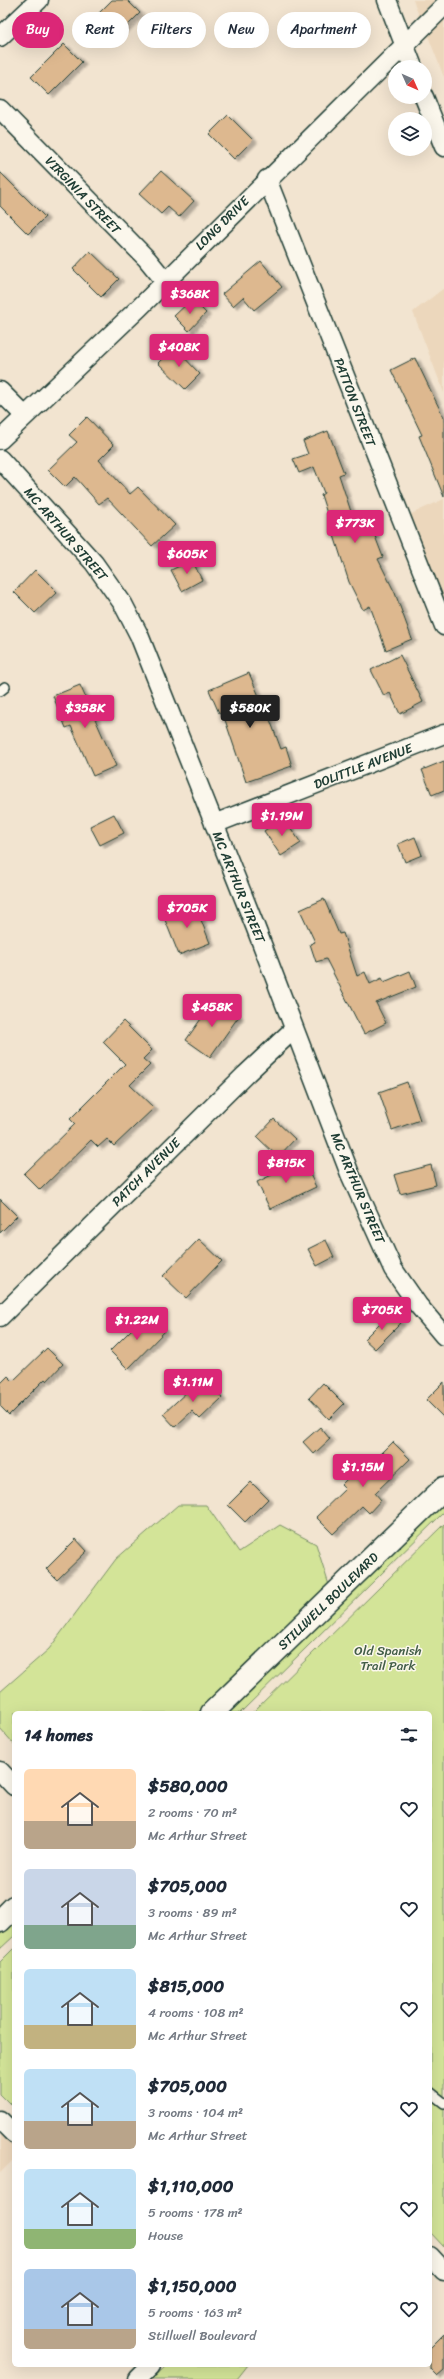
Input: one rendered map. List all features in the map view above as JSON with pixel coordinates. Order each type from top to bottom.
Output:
[{"type":"street","points":[[0,37],[38,0]]},
{"type":"street","points":[[387,0],[410,60]]},
{"type":"street","name":"LONG DRIVE","points":[[0,440],[165,281],[444,6]]},
{"type":"street","points":[[427,104],[444,147]]},
{"type":"street","name":"VIRGINIA STREET","points":[[0,109],[147,259],[165,281]]},
{"type":"street","name":"PATTON STREET","points":[[267,179],[444,626]]},
{"type":"street","points":[[0,391],[25,416]]},
{"type":"street","name":"MC ARTHUR STREET","points":[[0,459],[94,563],[123,604],[154,670],[350,1174],[393,1269],[418,1305],[444,1336]]},
{"type":"street","name":"DOLITTLE AVENUE","points":[[214,824],[444,734]]},
{"type":"street","name":"PATCH AVENUE","points":[[0,1317],[245,1074],[294,1029]]},
{"type":"street","name":"STILLWELL BOULEVARD","points":[[214,1711],[444,1488]]},
{"type":"street","points":[[0,1771],[12,1784]]},
{"type":"street","points":[[0,1921],[12,1909]]},
{"type":"street","points":[[0,2120],[12,2132]]},
{"type":"street","points":[[432,2258],[444,2271]]},
{"type":"street","points":[[138,2379],[150,2367]]},
{"type":"lane","points":[[432,2094],[444,2103]]},
{"type":"shaded area","points":[[413,0],[436,0],[419,16]]},
{"type":"shaded area","points":[[444,20],[444,77],[428,36]]},
{"type":"shaded area","points":[[444,288],[444,393],[413,312]]},
{"type":"shaded area","points":[[444,499],[444,602],[409,515]]},
{"type":"shaded area","points":[[0,2133],[12,2144],[12,2161],[0,2173]]},
{"type":"green space","points":[[444,1502],[444,1512],[242,1711],[228,1711]]},
{"type":"green space","points":[[178,1505],[206,1505],[239,1552],[280,1525],[316,1544],[329,1585],[199,1711],[12,1711],[12,1742],[0,1728],[0,1692],[49,1649],[116,1559]]},
{"type":"green space","name":"Old Spanish Trail Park","points":[[444,1524],[444,2247],[432,2234],[432,1711],[254,1711]]},
{"type":"green space","points":[[12,1923],[12,1938],[0,1949],[0,1935]]},
{"type":"green space","points":[[12,1950],[12,2106],[0,2094],[0,1962]]},
{"type":"green space","points":[[165,2367],[246,2367],[237,2379],[152,2379]]},
{"type":"building","points":[[112,0],[127,0],[139,12],[137,12],[137,16],[129,24],[129,12],[100,12]]},
{"type":"building","points":[[64,44],[82,62],[49,95],[31,77],[60,48],[64,48]]},
{"type":"building","points":[[228,115],[253,140],[234,159],[209,134]]},
{"type":"building","points":[[161,171],[194,201],[179,217],[168,207],[161,214],[139,194]]},
{"type":"building","points":[[0,172],[45,217],[28,234],[0,206]]},
{"type":"building","points":[[90,251],[119,279],[101,297],[73,269]]},
{"type":"building","points":[[261,261],[282,287],[254,310],[243,297],[233,306],[222,294]]},
{"type":"building","points":[[192,299],[206,313],[189,331],[174,316]]},
{"type":"building","points":[[174,347],[200,374],[185,389],[158,363]]},
{"type":"building","points":[[415,358],[444,418],[444,497],[419,436],[422,435],[391,370]]},
{"type":"building","points":[[87,417],[114,445],[99,460],[130,494],[138,487],[175,525],[152,546],[107,498],[99,504],[75,477],[65,487],[48,470],[77,442],[69,435]]},
{"type":"building","points":[[328,431],[344,473],[339,475],[359,536],[373,531],[383,557],[378,559],[395,593],[412,639],[386,650],[370,606],[363,610],[349,582],[321,495],[324,493],[314,467],[299,473],[293,459],[308,454],[303,441]]},
{"type":"building","points":[[192,560],[202,580],[182,591],[171,570]]},
{"type":"building","points":[[35,570],[57,592],[35,613],[14,592]]},
{"type":"building","points":[[400,655],[423,702],[400,714],[390,693],[384,696],[371,670]]},
{"type":"building","points":[[249,673],[265,710],[266,709],[281,749],[286,747],[292,766],[246,782],[222,711],[219,713],[209,690]]},
{"type":"building","points":[[80,685],[116,766],[93,776],[71,726],[66,728],[53,696]]},
{"type":"building","points":[[444,761],[444,790],[432,795],[422,770]]},
{"type":"building","points":[[114,814],[124,833],[100,845],[90,826]]},
{"type":"building","points":[[283,817],[301,843],[281,856],[264,831]]},
{"type":"building","points":[[415,837],[422,855],[405,862],[398,844]]},
{"type":"building","points":[[324,899],[339,934],[343,933],[357,976],[365,972],[370,984],[382,978],[384,982],[410,971],[416,987],[376,1003],[386,1023],[364,1034],[326,959],[316,962],[310,944],[315,942],[300,910]]},
{"type":"building","points":[[194,902],[210,943],[179,955],[163,915]]},
{"type":"building","points":[[215,999],[239,1016],[210,1057],[186,1040]]},
{"type":"building","points":[[123,1021],[152,1050],[143,1059],[150,1065],[130,1085],[154,1108],[114,1146],[107,1139],[98,1147],[91,1140],[40,1190],[24,1174],[75,1124],[70,1119],[125,1064],[103,1042]]},
{"type":"building","points":[[407,1082],[420,1120],[392,1130],[379,1092]]},
{"type":"building","points":[[274,1119],[295,1139],[278,1157],[257,1137]]},
{"type":"building","points":[[303,1160],[316,1187],[270,1209],[257,1182]]},
{"type":"building","points":[[431,1165],[436,1185],[400,1194],[394,1175]]},
{"type":"building","points":[[0,1199],[17,1216],[0,1233]]},
{"type":"building","points":[[199,1239],[222,1261],[186,1298],[163,1276]]},
{"type":"building","points":[[326,1240],[334,1257],[317,1266],[308,1249]]},
{"type":"building","points":[[390,1313],[401,1323],[375,1349],[364,1339]]},
{"type":"building","points":[[147,1314],[165,1331],[128,1369],[110,1351]]},
{"type":"building","points":[[47,1348],[63,1364],[47,1381],[45,1379],[9,1415],[0,1406],[0,1384],[8,1376],[13,1381]]},
{"type":"building","points":[[202,1378],[222,1398],[200,1419],[192,1411],[175,1427],[163,1414]]},
{"type":"building","points":[[444,1382],[444,1418],[426,1400]]},
{"type":"building","points":[[323,1383],[344,1404],[329,1419],[309,1398]]},
{"type":"building","points":[[320,1427],[330,1439],[314,1454],[303,1442]]},
{"type":"building","points":[[393,1442],[410,1459],[375,1493],[381,1500],[369,1513],[362,1506],[333,1534],[316,1517],[345,1489],[341,1485],[360,1466],[364,1471]]},
{"type":"building","points":[[251,1482],[268,1499],[245,1522],[228,1505]]},
{"type":"building","points":[[76,1539],[87,1551],[57,1580],[46,1569]]},
{"type":"building","points":[[444,2334],[444,2370],[437,2376],[430,2369],[430,2367],[432,2367],[432,2346]]}]
